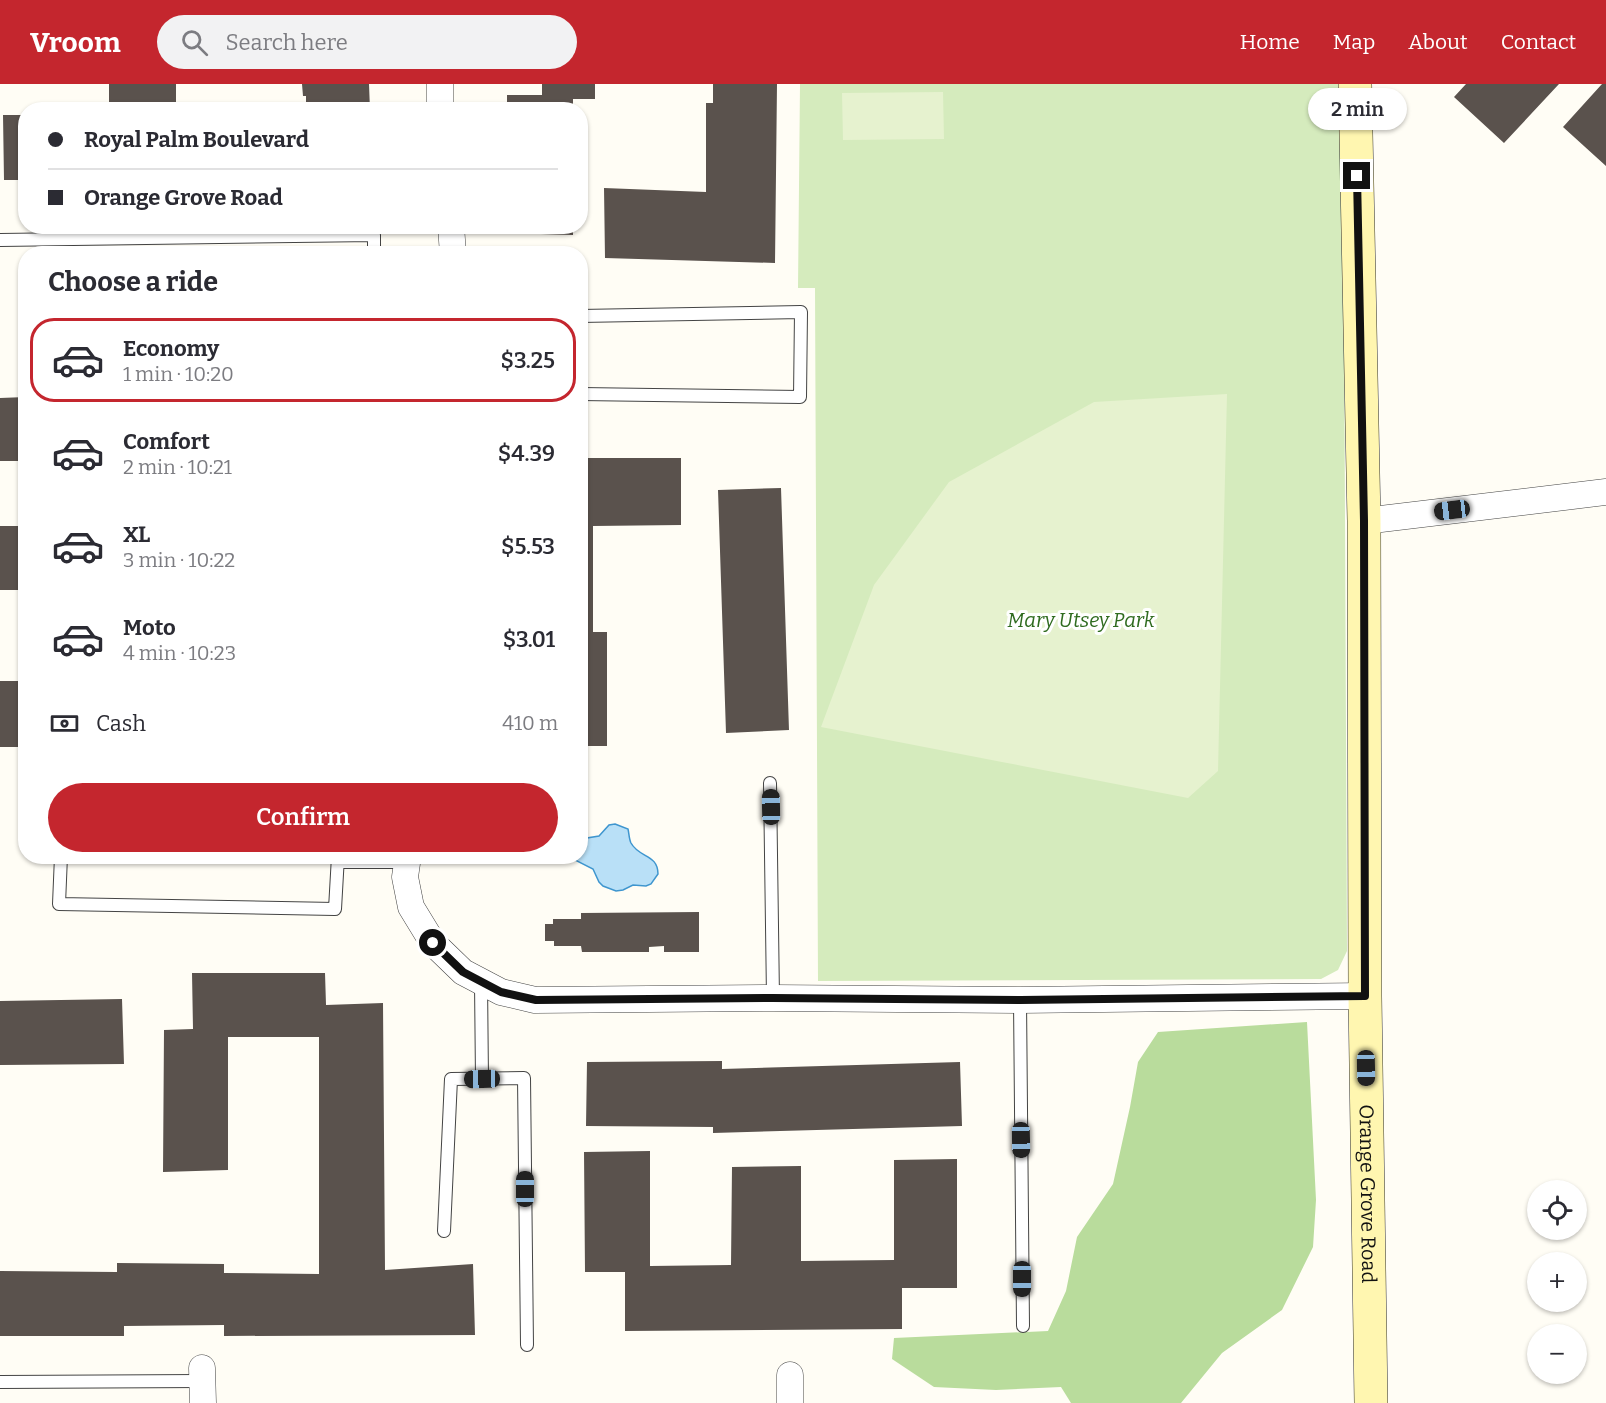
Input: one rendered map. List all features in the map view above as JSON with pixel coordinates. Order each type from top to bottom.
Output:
[{"type":"street","points":[[440,84],[440,102]]},
{"type":"street","name":"Orange Grove Road","points":[[1356,84],[1364,521],[1365,996],[1371,1403]]},
{"type":"street","points":[[1364,521],[1606,492]]},
{"type":"street","points":[[406,864],[405,877],[411,907],[433,943],[463,972],[481,982],[501,992],[536,1000],[773,998],[1020,1000],[1365,996]]},
{"type":"street","points":[[790,1375],[790,1403]]},
{"type":"lane","points":[[0,240],[374,235],[374,246]]},
{"type":"lane","points":[[50,240],[50,246]]},
{"type":"lane","points":[[588,316],[801,312],[800,397],[588,394]]},
{"type":"lane","points":[[770,783],[773,998]]},
{"type":"lane","points":[[61,864],[59,904],[335,909],[338,864]]},
{"type":"lane","points":[[481,982],[482,1079]]},
{"type":"lane","points":[[1020,1000],[1023,1326]]},
{"type":"lane","points":[[444,1232],[451,1079],[524,1078],[527,1345]]},
{"type":"lane","points":[[0,1382],[202,1384]]},
{"type":"green space","name":"Mary Utsey Park","points":[[800,84],[1343,84],[1347,951],[1338,970],[1321,979],[818,981],[815,288],[798,288]]},
{"type":"green space","points":[[943,92],[944,139],[843,140],[842,93]]},
{"type":"green space","points":[[1227,394],[1218,771],[1188,798],[821,727],[874,585],[949,482],[1094,402]]},
{"type":"green space","points":[[1307,1022],[1316,1200],[1313,1247],[1282,1310],[1222,1353],[1181,1403],[1071,1403],[1061,1387],[996,1390],[934,1387],[892,1359],[894,1338],[1048,1331],[1066,1291],[1077,1237],[1113,1184],[1138,1062],[1158,1032]]},
{"type":"water","points":[[615,824],[628,829],[634,848],[655,863],[658,874],[651,884],[633,885],[616,891],[603,886],[593,869],[583,864],[588,864],[588,838],[599,836],[609,825]]},
{"type":"building","points":[[109,84],[176,84],[176,102],[109,102]]},
{"type":"building","points":[[302,84],[369,84],[370,102],[306,102],[306,96],[303,96]]},
{"type":"building","points":[[542,84],[595,84],[595,99],[573,99],[573,102],[507,102],[507,95],[542,95]]},
{"type":"building","points":[[713,84],[777,84],[775,263],[605,258],[604,188],[706,192],[706,103],[713,103]]},
{"type":"building","points":[[1466,84],[1559,84],[1504,143],[1454,97]]},
{"type":"building","points":[[1602,84],[1606,84],[1606,166],[1563,127]]},
{"type":"building","points":[[3,115],[18,115],[18,180],[4,180]]},
{"type":"building","points":[[18,397],[18,461],[0,461],[0,398]]},
{"type":"building","points":[[588,458],[681,458],[681,525],[593,526],[593,632],[607,632],[607,746],[588,746]]},
{"type":"building","points":[[781,488],[789,730],[726,733],[718,490]]},
{"type":"building","points":[[0,526],[18,526],[18,590],[0,590]]},
{"type":"building","points":[[0,681],[18,681],[18,747],[0,747]]},
{"type":"building","points":[[699,912],[699,952],[664,952],[664,946],[649,947],[649,952],[582,952],[581,946],[554,946],[554,941],[545,941],[545,924],[553,924],[553,919],[581,919],[581,913]]},
{"type":"building","points":[[192,973],[325,973],[326,1005],[383,1003],[385,1270],[473,1264],[475,1335],[224,1336],[224,1325],[124,1326],[124,1336],[0,1336],[0,1271],[117,1272],[117,1263],[224,1264],[224,1273],[319,1274],[319,1037],[228,1037],[228,1170],[163,1172],[164,1030],[193,1029]]},
{"type":"building","points":[[122,999],[124,1064],[0,1065],[0,1001]]},
{"type":"building","points":[[722,1061],[722,1069],[960,1062],[962,1126],[713,1133],[713,1127],[586,1126],[587,1062]]},
{"type":"building","points":[[650,1151],[650,1266],[731,1265],[732,1167],[801,1166],[801,1261],[894,1260],[894,1160],[957,1159],[957,1288],[902,1288],[902,1329],[625,1331],[625,1272],[585,1272],[584,1152]]},
{"type":"route","points":[[433,943],[463,972],[501,992],[536,1000],[773,998],[1020,1000],[1365,996],[1364,521],[1357,176]]}]
